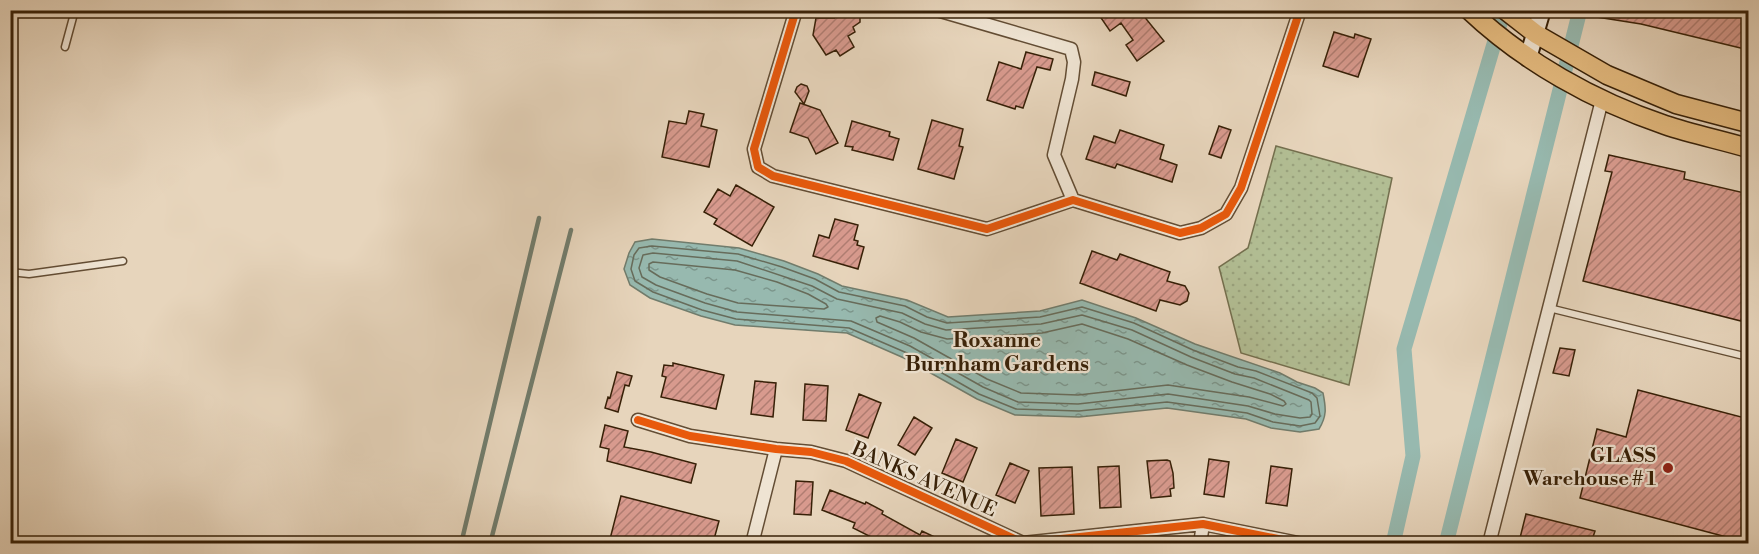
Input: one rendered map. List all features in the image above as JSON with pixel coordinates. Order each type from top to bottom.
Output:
[{"type":"main road","points":[[1469,10],[1528,58],[1602,100],[1665,125],[1749,148]]},
{"type":"main road","points":[[1505,10],[1536,34],[1607,75],[1676,104],[1749,123]]},
{"type":"main road","points":[[1528,58],[1542,10]]},
{"type":"street","points":[[796,10],[754,149],[758,167],[772,176],[987,229],[1073,200],[1180,233],[1201,228],[1226,214],[1241,188],[1300,10]]},
{"type":"street","points":[[937,10],[1071,49],[1074,62],[1072,79],[1053,155],[1073,200]]},
{"type":"street","points":[[1489,543],[1602,100]]},
{"type":"street","name":"BANKS AVENUE","points":[[638,420],[690,436],[811,452],[846,461],[1023,543],[1203,524],[1303,543]]},
{"type":"street","points":[[752,543],[776,449]]},
{"type":"street","points":[[1200,543],[1203,524]]},
{"type":"lane","points":[[65,48],[75,10]]},
{"type":"lane","points":[[10,272],[29,274],[123,261]]},
{"type":"lane","points":[[1549,308],[1749,357]]},
{"type":"green space","points":[[1276,146],[1392,178],[1349,385],[1241,353],[1219,267],[1248,248]]},
{"type":"water","points":[[652,239],[739,248],[784,261],[842,286],[907,300],[948,317],[1040,311],[1082,300],[1136,318],[1195,344],[1280,373],[1315,388],[1323,393],[1325,416],[1319,429],[1300,432],[1271,428],[1246,419],[1167,408],[1079,417],[1015,415],[977,399],[904,358],[847,333],[735,325],[650,298],[630,285],[624,269],[635,242]]},
{"type":"building","points":[[830,10],[858,10],[860,16],[860,22],[853,27],[855,32],[848,36],[854,47],[840,56],[836,50],[826,55],[813,35],[816,18],[834,18]]},
{"type":"building","points":[[1106,10],[1139,10],[1164,41],[1137,61],[1126,45],[1133,40],[1121,23],[1110,31],[1099,15]]},
{"type":"building","points":[[1591,10],[1749,10],[1749,50],[1641,24],[1591,16]]},
{"type":"building","points":[[1334,32],[1354,38],[1355,34],[1371,39],[1358,77],[1323,66]]},
{"type":"building","points":[[1026,52],[1053,59],[1050,70],[1037,67],[1023,108],[1016,106],[1015,109],[987,100],[999,62],[1021,69]]},
{"type":"building","points":[[1095,72],[1130,82],[1126,96],[1092,85]]},
{"type":"building","points":[[801,84],[807,86],[809,91],[804,104],[795,92]]},
{"type":"building","points":[[800,103],[820,110],[838,143],[816,154],[808,138],[790,132]]},
{"type":"building","points":[[689,111],[704,114],[701,126],[717,130],[709,167],[662,157],[669,121],[686,124]]},
{"type":"building","points":[[932,120],[963,129],[959,146],[963,147],[954,179],[918,169]]},
{"type":"building","points":[[852,121],[890,132],[889,136],[899,139],[893,160],[852,150],[853,147],[845,146]]},
{"type":"building","points":[[1219,126],[1231,130],[1221,158],[1209,154]]},
{"type":"building","points":[[1120,130],[1164,145],[1160,159],[1177,165],[1172,182],[1117,164],[1115,168],[1086,159],[1094,136],[1115,143]]},
{"type":"building","points":[[1609,155],[1685,172],[1684,179],[1749,194],[1749,302],[1746,301],[1741,321],[1583,281],[1612,172],[1605,171]]},
{"type":"building","points":[[736,185],[774,207],[752,246],[714,224],[717,219],[704,212],[718,189],[730,196]]},
{"type":"building","points":[[835,219],[858,225],[854,240],[858,241],[857,245],[864,247],[858,269],[813,256],[819,235],[829,238]]},
{"type":"building","points":[[1092,251],[1117,260],[1120,254],[1170,272],[1167,281],[1185,286],[1189,293],[1187,301],[1180,305],[1160,300],[1156,311],[1080,283]]},
{"type":"building","points":[[1560,348],[1575,350],[1569,376],[1553,373]]},
{"type":"building","points":[[673,363],[724,375],[716,409],[661,397],[666,377],[662,376],[664,365],[673,366]]},
{"type":"building","points":[[617,372],[632,376],[629,386],[625,385],[618,412],[605,408]]},
{"type":"building","points":[[755,381],[776,383],[773,417],[751,414]]},
{"type":"building","points":[[805,384],[828,386],[826,421],[803,420]]},
{"type":"building","name":"GLASS Warehouse # 1","points":[[1638,390],[1749,419],[1749,543],[1580,498],[1597,429],[1626,437]]},
{"type":"building","points":[[859,394],[881,403],[868,438],[846,430]]},
{"type":"building","points":[[914,417],[932,428],[915,455],[898,445]]},
{"type":"building","points":[[605,425],[628,431],[624,447],[696,464],[691,483],[607,461],[609,449],[600,447]]},
{"type":"building","points":[[956,439],[977,448],[963,482],[942,473]]},
{"type":"building","points":[[1209,459],[1229,462],[1224,497],[1204,494]]},
{"type":"building","points":[[1147,461],[1170,461],[1173,473],[1174,488],[1170,489],[1171,496],[1151,498]]},
{"type":"building","points":[[1010,463],[1029,471],[1015,503],[996,495]]},
{"type":"building","points":[[1119,466],[1121,507],[1100,508],[1098,467]]},
{"type":"building","points":[[1271,466],[1292,469],[1287,506],[1266,503]]},
{"type":"building","points":[[1072,467],[1074,514],[1041,516],[1039,468]]},
{"type":"building","points":[[796,481],[813,482],[811,515],[794,514]]},
{"type":"building","points":[[830,490],[865,504],[866,502],[883,511],[882,514],[920,535],[922,531],[947,543],[883,543],[853,528],[855,523],[822,510]]},
{"type":"building","points":[[621,496],[719,521],[713,543],[609,543]]},
{"type":"building","points":[[1526,514],[1595,531],[1591,543],[1523,543],[1524,538],[1520,538]]},
{"type":"waterway","points":[[1393,544],[1413,456],[1404,349],[1504,10]]},
{"type":"waterway","points":[[1446,544],[1580,10]]},
{"type":"waterway","points":[[461,544],[539,218]]},
{"type":"waterway","points":[[490,544],[571,230]]},
{"type":"cycle path","points":[[796,10],[754,149],[758,167],[773,176],[987,229],[1073,200],[1180,233],[1201,228],[1226,214],[1241,188],[1300,10]]},
{"type":"cycle path","points":[[638,420],[690,436],[811,452],[846,461],[1023,543],[1203,524],[1303,544]]},
{"type":"place","name":"GLASS Warehouse # 1","points":[[1668,468]]},
{"type":"district","name":"Roxanne Burnham Gardens","points":[[997,353]]}]
